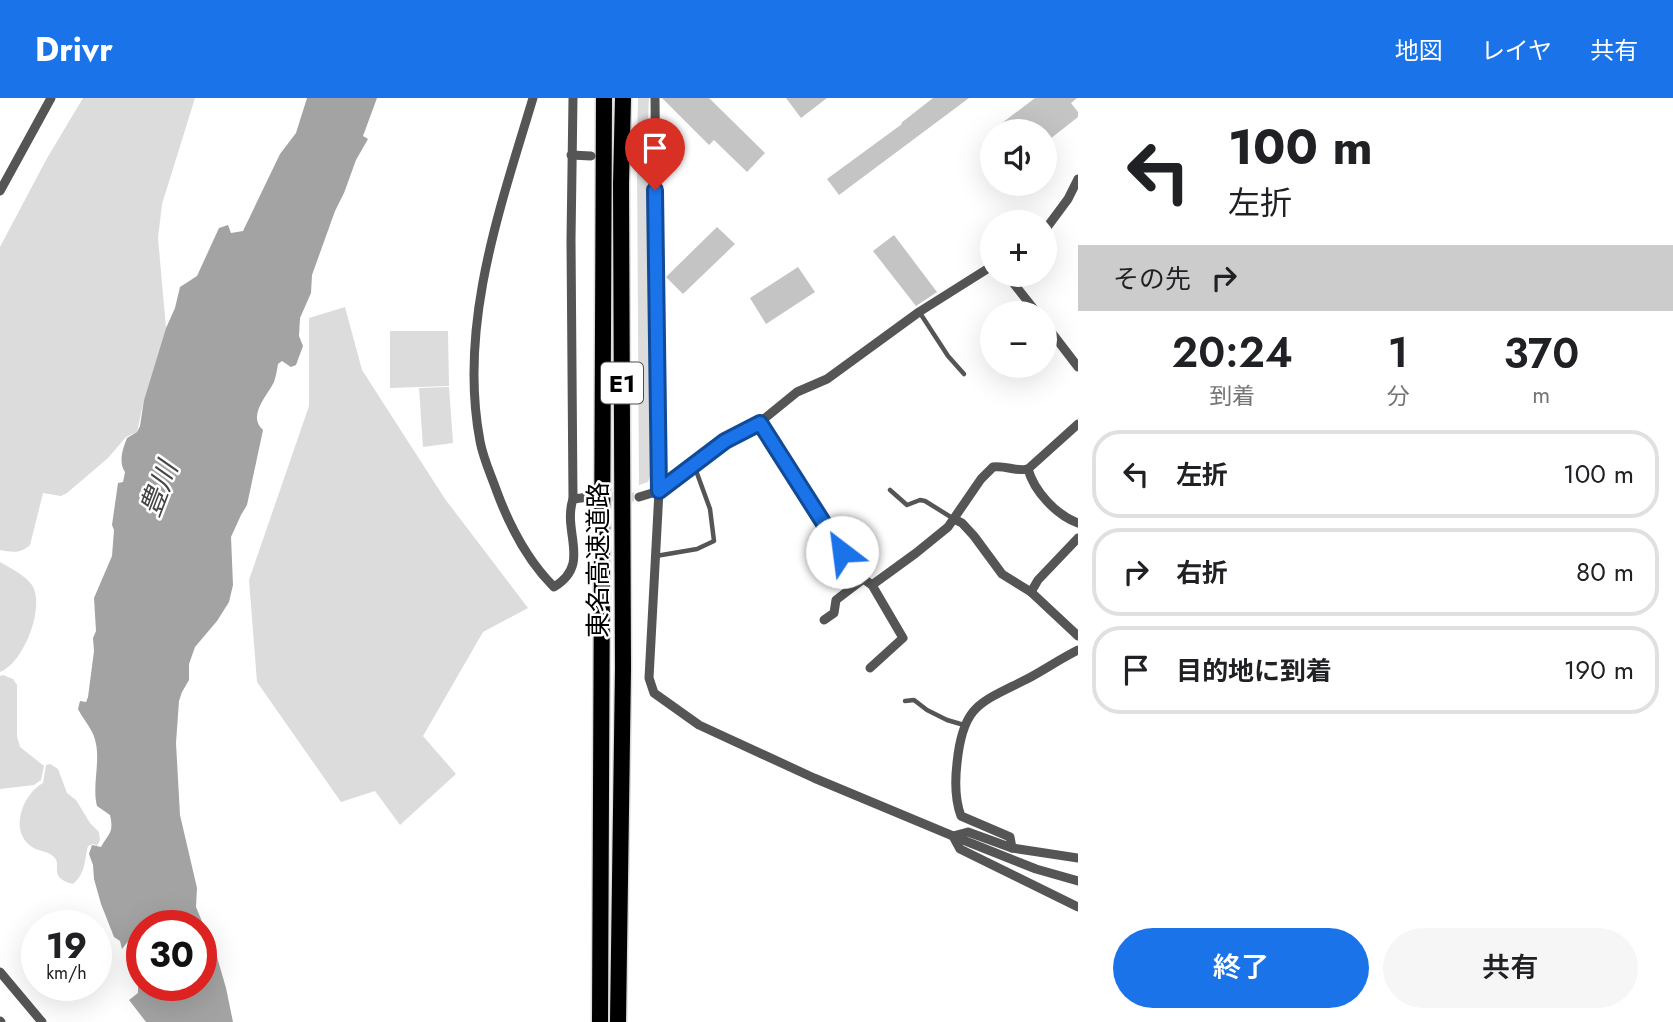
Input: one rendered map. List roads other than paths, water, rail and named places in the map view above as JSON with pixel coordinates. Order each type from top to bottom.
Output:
[{"type":"highway","name":"東名高速道路","points":[[600,1022],[604,98]]},
{"type":"highway","name":"東名高速道路","points":[[618,1022],[623,668],[623,98]]},
{"type":"street","points":[[0,191],[51,98]]},
{"type":"street","points":[[533,98],[503,197],[484,278],[476,329],[473,376],[480,444],[505,514],[528,556],[554,587],[572,571],[575,561],[569,513],[573,499],[573,98]]},
{"type":"street","points":[[655,98],[659,491],[649,678],[654,693],[699,725],[814,778],[1036,869],[1078,881]]},
{"type":"street","points":[[641,156],[655,154]]},
{"type":"street","points":[[571,155],[591,156]]},
{"type":"street","points":[[1057,215],[1078,179]]},
{"type":"street","points":[[639,498],[659,491],[725,441],[760,423],[797,392],[827,379],[919,312],[980,274]]},
{"type":"street","points":[[1016,287],[1028,301]]},
{"type":"street","points":[[1057,340],[1078,367]]},
{"type":"street","points":[[760,423],[862,580],[872,585],[903,638],[870,668]]},
{"type":"street","points":[[872,585],[916,553],[954,519],[956,512],[993,467],[1028,469],[1078,424]]},
{"type":"street","points":[[1028,469],[1039,490],[1054,508],[1078,523]]},
{"type":"street","points":[[573,499],[589,497]]},
{"type":"street","points":[[954,519],[962,523],[974,536],[1002,574],[1031,592],[1078,636]]},
{"type":"street","points":[[1031,592],[1038,580],[1078,538]]},
{"type":"street","points":[[824,620],[834,613],[836,600],[862,580]]},
{"type":"street","points":[[1012,848],[1010,837],[961,816],[956,776],[965,725],[973,711],[987,698],[1078,650]]},
{"type":"street","points":[[953,836],[968,832],[1012,848],[1078,858]]},
{"type":"street","points":[[953,836],[961,849],[1078,907]]},
{"type":"street","points":[[0,972],[41,1022]]},
{"type":"lane","points":[[919,312],[948,356],[964,374]]},
{"type":"lane","points":[[656,556],[697,549],[714,541],[710,509],[694,464]]},
{"type":"lane","points":[[890,490],[906,505],[925,501],[954,519]]},
{"type":"lane","points":[[905,701],[914,700],[937,715],[965,725]]},
{"type":"water","name":"豊川","points":[[307,98],[377,98],[363,136],[368,139],[356,160],[335,211],[312,275],[311,293],[300,318],[299,336],[303,346],[296,365],[291,367],[282,361],[278,364],[274,382],[258,412],[257,419],[263,430],[247,505],[231,537],[233,585],[229,602],[195,647],[189,664],[189,680],[179,701],[176,743],[180,815],[197,888],[197,910],[126,910],[126,944],[122,949],[120,941],[112,932],[112,910],[103,910],[101,904],[89,854],[92,845],[101,847],[110,832],[111,821],[110,815],[97,806],[96,744],[78,709],[80,701],[86,702],[88,697],[93,638],[96,631],[94,598],[112,556],[112,525],[118,483],[123,482],[125,472],[122,464],[123,451],[127,438],[137,432],[140,426],[144,400],[180,287],[197,276],[219,228],[228,225],[231,233],[243,231],[280,154],[296,133]]},
{"type":"water","points":[[217,957],[233,1022],[146,1022],[130,1001],[217,1001]]},
{"type":"tunnel","points":[[600,156],[641,156]]},
{"type":"tunnel","points":[[598,497],[639,497]]}]
